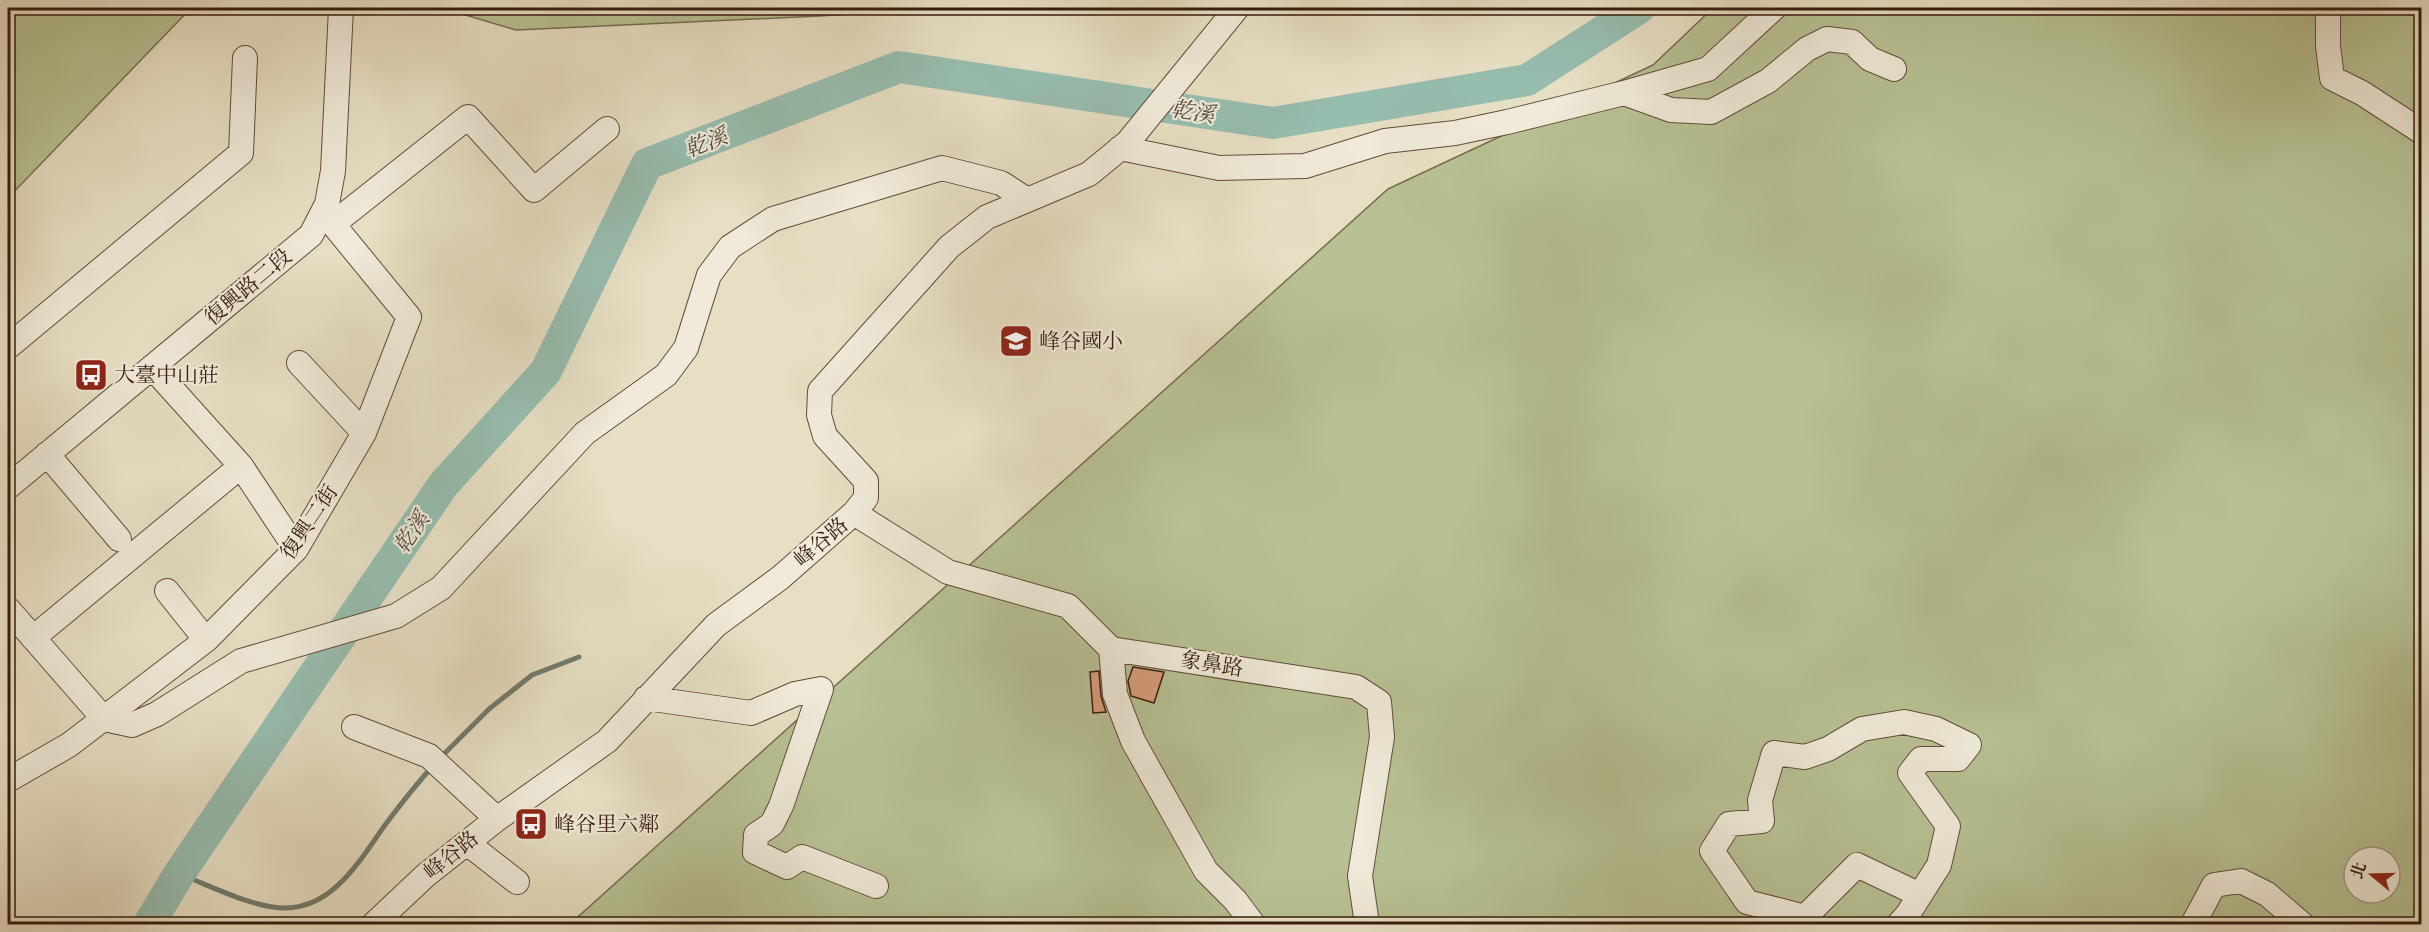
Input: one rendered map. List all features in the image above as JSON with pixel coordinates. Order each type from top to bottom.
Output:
[{"type":"street","name":"復興路二段","points":[[8,487],[311,235],[328,218],[327,204],[333,171],[341,8]]},
{"type":"street","points":[[1124,145],[1219,168],[1305,166],[1385,141],[1465,131],[1624,93],[1708,69],[1774,8]]},
{"type":"street","points":[[2328,8],[2328,46],[2332,78],[2362,93],[2421,132]]},
{"type":"street","name":"峰谷路","points":[[374,924],[426,875],[466,843],[607,741],[716,625],[780,578],[854,513],[866,498],[866,481],[825,436],[819,415],[820,391],[949,248],[987,217],[1089,174],[1124,145],[1234,11]]},
{"type":"street","points":[[1624,93],[1671,110],[1711,112],[1768,81],[1807,49],[1827,39],[1852,42],[1870,59],[1894,69]]},
{"type":"street","points":[[8,347],[241,153],[245,57]]},
{"type":"street","points":[[328,218],[468,117],[534,190],[607,129]]},
{"type":"street","points":[[8,609],[104,719],[132,725],[157,714],[241,661],[396,615],[441,588],[585,433],[666,375],[686,348],[709,275],[730,246],[773,219],[942,168],[1001,183],[1027,200]]},
{"type":"street","name":"復興二街","points":[[8,780],[69,745],[206,640],[296,549],[364,433],[409,317],[328,218]]},
{"type":"street","points":[[298,363],[364,433]]},
{"type":"street","points":[[152,367],[241,466],[296,549]]},
{"type":"street","points":[[47,454],[119,539]]},
{"type":"street","points":[[33,638],[241,466]]},
{"type":"street","points":[[854,513],[948,572],[1068,606],[1111,649],[1116,694],[1133,741],[1206,871],[1253,924]]},
{"type":"street","points":[[167,591],[206,640]]},
{"type":"street","name":"象鼻路","points":[[1111,649],[1356,687],[1379,702],[1382,737],[1360,876],[1367,924]]},
{"type":"street","points":[[646,698],[750,713],[795,694],[821,689],[781,806],[772,824],[756,835],[755,852],[787,867],[802,857],[876,886]]},
{"type":"street","points":[[1899,924],[1920,895],[1939,865],[1948,826],[1910,773],[1921,759],[1958,759],[1969,745],[1936,729],[1904,722],[1862,729],[1828,749],[1805,757],[1774,753],[1760,800],[1762,821],[1728,824],[1712,850],[1747,902],[1805,917],[1857,865],[1920,895]]},
{"type":"street","points":[[354,726],[437,763],[497,819]]},
{"type":"street","points":[[466,843],[517,882]]},
{"type":"street","points":[[2193,924],[2214,885],[2241,881],[2267,894],[2302,924]]},
{"type":"green space","points":[[8,8],[191,8],[8,198]]},
{"type":"green space","points":[[442,8],[941,8],[516,30]]},
{"type":"green space","points":[[1713,8],[2421,8],[2421,924],[570,924],[1388,189],[1653,65]]},
{"type":"building","points":[[1133,667],[1164,672],[1154,703],[1131,696],[1128,681]]},
{"type":"building","points":[[1099,671],[1101,696],[1106,712],[1093,713],[1090,672]]},
{"type":"waterway","name":"乾溪","points":[[149,924],[179,874],[443,485],[546,371],[647,164],[899,67],[1273,123],[1527,80],[1639,8]]},
{"type":"waterway","points":[[440,758],[489,709],[532,675],[579,657]]},
{"type":"waterway","points":[[179,874],[244,900],[271,907],[301,906],[317,900],[331,891],[355,867],[396,810],[431,768]]},
{"type":"place","name":"峰谷國小","points":[[1016,341]]},
{"type":"place","name":"大臺中山莊","points":[[91,375]]},
{"type":"place","name":"峰谷里六鄰","points":[[531,824]]}]
